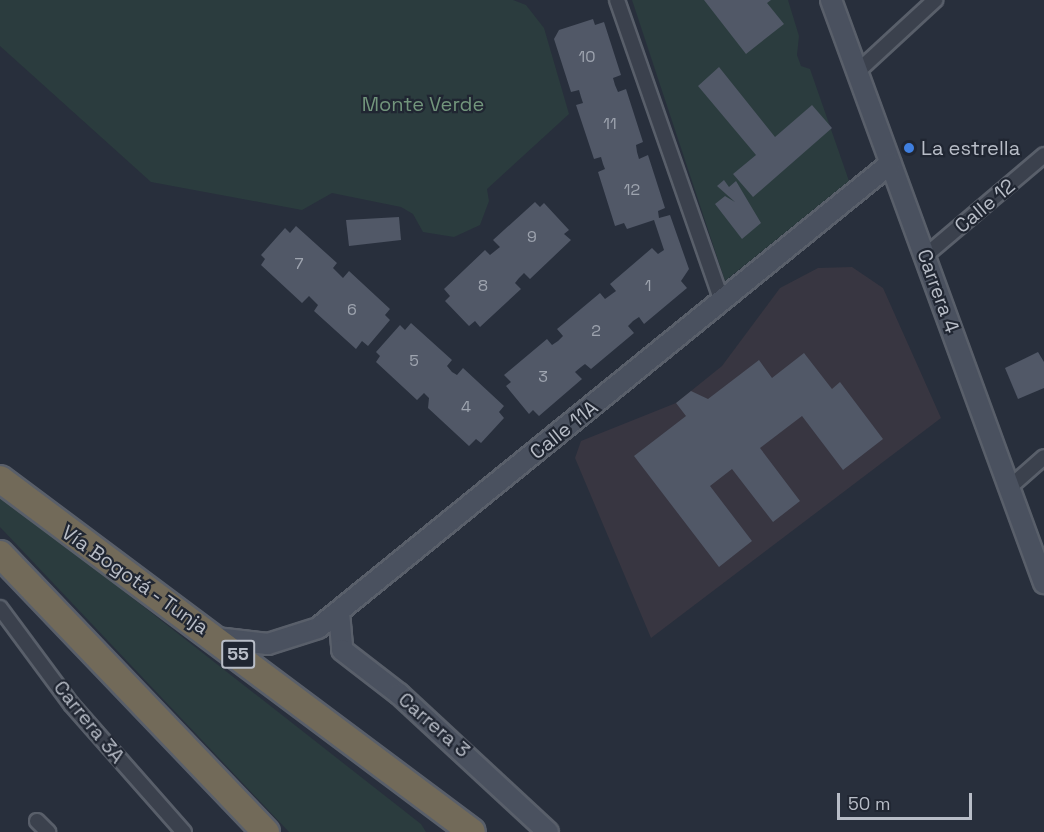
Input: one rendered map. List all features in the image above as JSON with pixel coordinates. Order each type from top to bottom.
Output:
[{"type":"highway","name":"Vía Bogotá - Tunja","points":[[0,479],[216,638],[467,828]]},
{"type":"highway","points":[[0,554],[266,832]]},
{"type":"street","points":[[617,0],[722,301]]},
{"type":"street","name":"Carrera 4","points":[[831,0],[1044,583]]},
{"type":"street","points":[[856,73],[935,0]]},
{"type":"street","name":"Calle 12","points":[[925,256],[1044,155]]},
{"type":"street","name":"Calle 11A","points":[[216,638],[242,644],[294,639],[339,612],[890,164]]},
{"type":"street","points":[[1010,488],[1044,458]]},
{"type":"street","name":"Carrera 3A","points":[[0,608],[71,704],[184,832]]},
{"type":"street","name":"Carrera 3","points":[[339,612],[342,650],[424,717],[548,832]]},
{"type":"street","points":[[37,821],[48,832]]},
{"type":"shaded area","points":[[852,267],[883,288],[941,418],[651,638],[575,458],[581,441],[676,403],[722,366],[780,288],[818,268]]},
{"type":"green space","name":"Monte Verde","points":[[0,0],[513,0],[526,5],[544,28],[569,114],[487,189],[489,201],[480,225],[454,237],[423,232],[413,214],[401,207],[332,193],[302,210],[151,182],[0,46]]},
{"type":"green space","points":[[632,0],[788,0],[799,36],[797,55],[801,66],[810,69],[849,181],[725,281]]},
{"type":"green space","points":[[0,494],[421,824],[426,832],[289,832],[0,527]]},
{"type":"building","points":[[704,0],[771,0],[767,3],[784,24],[746,54]]},
{"type":"building","points":[[593,19],[595,25],[604,22],[621,75],[613,78],[615,85],[618,92],[626,89],[643,142],[636,145],[639,159],[648,155],[665,208],[658,211],[659,218],[670,215],[689,269],[681,281],[687,288],[644,324],[639,317],[633,321],[628,326],[634,333],[591,369],[585,364],[575,372],[582,379],[539,416],[533,410],[529,414],[506,386],[511,382],[504,375],[547,339],[552,345],[558,341],[563,336],[557,329],[600,293],[605,299],[616,291],[610,284],[652,248],[658,254],[664,250],[654,220],[627,229],[624,223],[615,226],[598,172],[605,169],[601,157],[594,159],[576,105],[583,103],[579,90],[571,92],[554,39],[559,30]]},
{"type":"building","points":[[719,67],[775,137],[812,105],[832,128],[753,197],[733,174],[756,155],[698,86]]},
{"type":"building","points":[[724,180],[729,187],[736,181],[761,223],[742,239],[715,204],[725,196],[735,202],[717,186]]},
{"type":"building","points":[[535,202],[540,207],[544,203],[569,230],[564,234],[571,240],[530,279],[524,273],[515,283],[521,289],[480,327],[475,321],[469,326],[445,301],[450,296],[444,289],[485,250],[490,255],[500,247],[493,240]]},
{"type":"building","points":[[399,217],[401,240],[349,246],[346,220]]},
{"type":"building","points":[[296,226],[337,263],[333,268],[343,278],[349,271],[390,309],[385,315],[390,320],[368,346],[362,341],[356,349],[314,311],[318,305],[309,296],[302,303],[261,265],[265,259],[261,255],[285,228],[290,233]]},
{"type":"building","points":[[411,323],[452,360],[447,366],[452,372],[457,375],[463,368],[504,406],[499,412],[504,418],[481,443],[476,439],[469,446],[428,408],[429,398],[424,393],[417,400],[376,362],[380,356],[376,352],[400,325],[405,330]]},
{"type":"building","points":[[1038,352],[1044,362],[1044,388],[1018,399],[1005,368]]},
{"type":"building","points":[[804,353],[832,389],[840,382],[883,439],[843,470],[802,416],[760,448],[800,501],[773,522],[732,469],[710,486],[752,541],[719,567],[634,456],[686,416],[676,403],[691,391],[708,399],[759,360],[772,378]]},
{"type":"place","name":"La estrella","points":[[909,148]]}]
